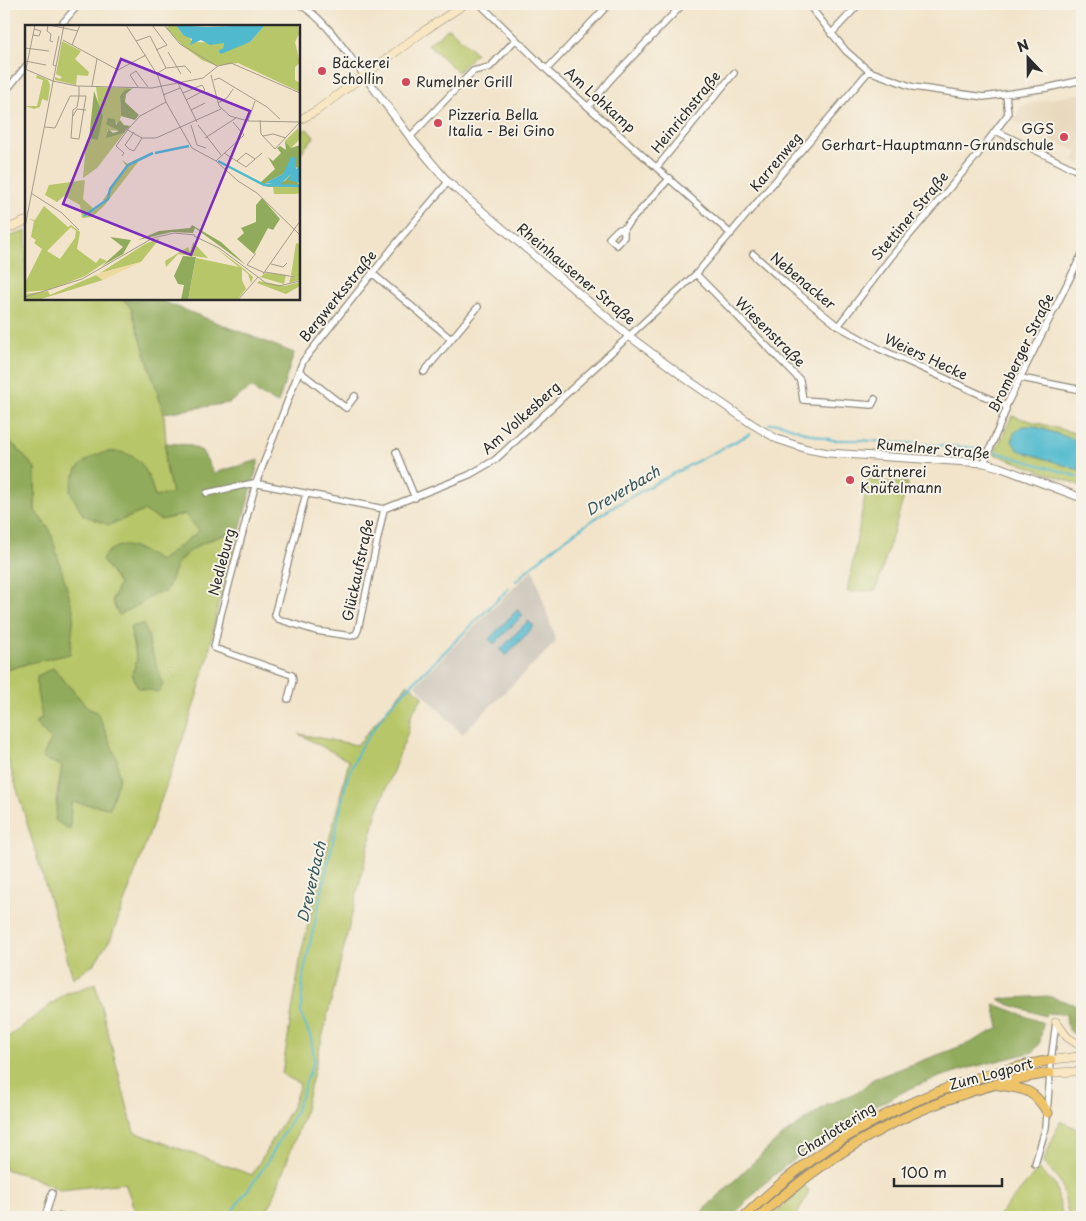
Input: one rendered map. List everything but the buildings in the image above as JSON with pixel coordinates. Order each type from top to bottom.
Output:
[{"type":"highway","name":"Zum Logport","points":[[955,1084],[1000,1070],[1051,1060]]},
{"type":"highway","name":"Zum Logport","points":[[938,1103],[994,1085],[1050,1074]]},
{"type":"highway","name":"Charlottering","points":[[744,1217],[817,1156],[895,1110],[955,1084]]},
{"type":"highway","points":[[994,1085],[1023,1089],[1031,1093],[1039,1100],[1048,1113]]},
{"type":"highway","name":"Charlottering","points":[[759,1217],[825,1163],[868,1136],[938,1103]]},
{"type":"main road","points":[[300,119],[316,111],[424,31],[465,4]]},
{"type":"main road","points":[[4,230],[25,221]]},
{"type":"main road","points":[[1056,1022],[1069,1039],[1082,1046]]},
{"type":"main road","name":"Zum Logport","points":[[1051,1060],[1082,1056]]},
{"type":"main road","name":"Zum Logport","points":[[1050,1074],[1082,1071]]},
{"type":"street","points":[[61,25],[79,4]]},
{"type":"street","points":[[299,4],[313,12],[324,23],[364,75]]},
{"type":"street","name":"Am Lohkamp","points":[[480,4],[588,107],[731,234]]},
{"type":"street","points":[[547,69],[609,4]]},
{"type":"street","points":[[588,107],[611,79],[683,4]]},
{"type":"street","points":[[808,4],[846,51],[869,71],[914,87],[984,97],[1047,88],[1082,80]]},
{"type":"street","points":[[831,34],[859,4]]},
{"type":"street","points":[[410,137],[474,71],[490,67],[516,39]]},
{"type":"street","points":[[7,87],[25,67]]},
{"type":"street","name":"Karrenweg","points":[[629,336],[696,274],[869,71]]},
{"type":"street","name":"Heinrichstraße","points":[[657,167],[734,73]]},
{"type":"street","name":"Rheinhausener Straße","points":[[364,75],[410,137],[448,182],[629,336],[685,378],[752,424],[777,439],[807,449]]},
{"type":"street","name":"Stettiner Straße","points":[[838,326],[891,257],[1008,114],[1006,95]]},
{"type":"street","points":[[996,130],[1082,173]]},
{"type":"street","points":[[624,228],[670,178]]},
{"type":"street","name":"Bergwerksstraße","points":[[256,483],[303,361],[372,273],[448,182]]},
{"type":"street","name":"Nebenacker","points":[[753,254],[838,326]]},
{"type":"street","name":"Bromberger Straße","points":[[984,463],[1006,406],[1082,254]]},
{"type":"street","points":[[372,273],[451,339]]},
{"type":"street","name":"Wiesenstraße","points":[[696,274],[800,380],[803,400],[872,405],[875,399]]},
{"type":"street","points":[[424,372],[478,307]]},
{"type":"street","name":"Weiers Hecke","points":[[838,326],[880,349],[1006,406]]},
{"type":"street","name":"Am Volkesberg","points":[[384,509],[468,476],[495,460],[629,336]]},
{"type":"street","points":[[299,371],[346,408],[355,396]]},
{"type":"street","points":[[1021,378],[1082,390]]},
{"type":"street","name":"Rumelner Straße","points":[[807,449],[853,455],[984,463],[1082,498]]},
{"type":"street","points":[[396,452],[415,498]]},
{"type":"street","points":[[207,493],[256,483],[384,509]]},
{"type":"street","name":"Nedleburg","points":[[256,483],[220,614],[214,648],[292,675],[293,680],[288,699]]},
{"type":"street","name":"Glückaufstraße","points":[[306,494],[275,616],[278,619],[316,631],[351,636],[356,634],[384,509]]},
{"type":"street","points":[[1034,1164],[1046,1127],[1056,1022]]},
{"type":"street","points":[[52,1193],[45,1216],[62,1217]]},
{"type":"shaded area","name":"GGS Gerhart-Hauptmann-Grundschule","points":[[1082,93],[1082,165],[1074,161],[1078,152],[1013,121],[1022,105]]},
{"type":"shaded area","points":[[533,569],[556,642],[462,734],[415,685]]},
{"type":"green space","points":[[449,28],[476,53],[458,72],[428,44]]},
{"type":"green space","points":[[307,129],[314,137],[300,154],[300,132]]},
{"type":"green space","points":[[25,231],[25,300],[124,300],[131,308],[164,413],[165,462],[172,493],[155,497],[147,473],[109,525],[144,511],[161,520],[185,514],[200,531],[160,561],[133,546],[113,575],[119,584],[112,601],[119,614],[138,605],[155,593],[166,592],[176,566],[191,550],[223,535],[240,530],[218,605],[208,658],[190,718],[111,938],[94,964],[73,978],[4,746],[4,671],[29,663],[50,530],[35,511],[35,468],[11,442],[4,438],[4,239]],"holes":[[[148,635],[150,647],[132,674],[137,660],[131,636]],[[53,668],[88,708],[84,803],[71,802],[70,829],[56,802],[62,766],[51,740],[35,723],[42,718]]]},
{"type":"green space","points":[[124,300],[160,300],[294,353],[278,403],[259,394],[252,387],[229,403],[164,413],[131,308]]},
{"type":"green space","points":[[1012,416],[1082,435],[1082,442],[1033,426],[1079,470],[1082,468],[1082,486],[994,454]]},
{"type":"green space","points":[[4,438],[11,442],[35,468],[35,511],[50,530],[74,613],[70,654],[29,663],[4,671]]},
{"type":"green space","points":[[166,443],[189,445],[202,451],[214,473],[259,460],[240,530],[223,535],[191,550],[178,563],[166,592],[155,593],[119,615],[112,601],[119,584],[102,560],[108,552],[122,546],[129,547],[160,561],[199,531],[185,514],[161,520],[144,511],[109,525],[83,515],[70,491],[72,482],[80,466],[87,460],[103,453],[120,452],[128,454],[142,465],[155,497],[172,493],[165,462]]},
{"type":"green space","points":[[868,480],[908,483],[876,590],[847,592]]},
{"type":"green space","points":[[143,624],[163,684],[159,692],[138,688],[132,674],[137,660],[130,627]]},
{"type":"green space","points":[[53,668],[88,708],[97,712],[117,759],[119,778],[110,808],[71,802],[70,830],[55,820],[62,766],[42,758],[51,740],[35,723],[42,718],[37,692],[37,676]]},
{"type":"green space","points":[[408,684],[423,696],[411,715],[408,732],[376,815],[303,1117],[272,1202],[262,1217],[137,1217],[125,1183],[60,1190],[32,1177],[4,1169],[4,1040],[66,993],[77,991],[95,983],[134,1132],[252,1175],[293,1105],[300,1084],[282,1074],[302,949],[349,761],[299,734],[357,745]]},
{"type":"green space","points":[[1048,996],[1082,1007],[1082,1038],[1073,1034],[1069,1029],[1066,1014],[1047,1013],[1045,1016],[998,999]]},
{"type":"green space","points":[[994,1004],[1043,1023],[1040,1042],[1033,1052],[955,1072],[909,1089],[853,1119],[782,1168],[731,1217],[696,1217],[778,1139],[827,1105],[859,1091],[873,1079],[967,1044],[999,1028]]},
{"type":"green space","points":[[1060,1121],[1082,1131],[1082,1217],[1069,1217],[1061,1183],[1043,1163]]},
{"type":"green space","points":[[1038,1170],[1055,1184],[1063,1217],[997,1217]]},
{"type":"green space","points":[[805,1185],[809,1191],[796,1217],[771,1217]]},
{"type":"water","points":[[1022,426],[1033,426],[1082,442],[1082,468],[1079,470],[1018,450],[1012,441],[1014,433]]},
{"type":"water","points":[[517,610],[523,615],[494,644],[489,639]]},
{"type":"water","points":[[528,621],[534,626],[506,656],[500,650]]},
{"type":"waterway","name":"Dreverbach","points":[[769,424],[779,423],[832,440],[860,440],[975,448]]},
{"type":"waterway","name":"Dreverbach","points":[[516,581],[542,558],[598,517],[658,482],[750,434]]},
{"type":"waterway","name":"Dreverbach","points":[[996,452],[1082,477]]},
{"type":"waterway","name":"Dreverbach","points":[[228,1217],[265,1166],[295,1113],[314,1060],[311,1038],[301,1014],[303,975],[347,779],[360,748],[389,707],[509,588]]},
{"type":"place","name":"Bäckerei Schollin","points":[[322,71]]},
{"type":"place","name":"Rumelner Grill","points":[[406,82]]},
{"type":"place","name":"Pizzeria Bella Italia - Bei Gino","points":[[438,123]]},
{"type":"place","name":"GGS Gerhart-Hauptmann-Grundschule","points":[[1064,137]]},
{"type":"place","name":"Gärtnerei Knüfelmann","points":[[850,480]]}]
